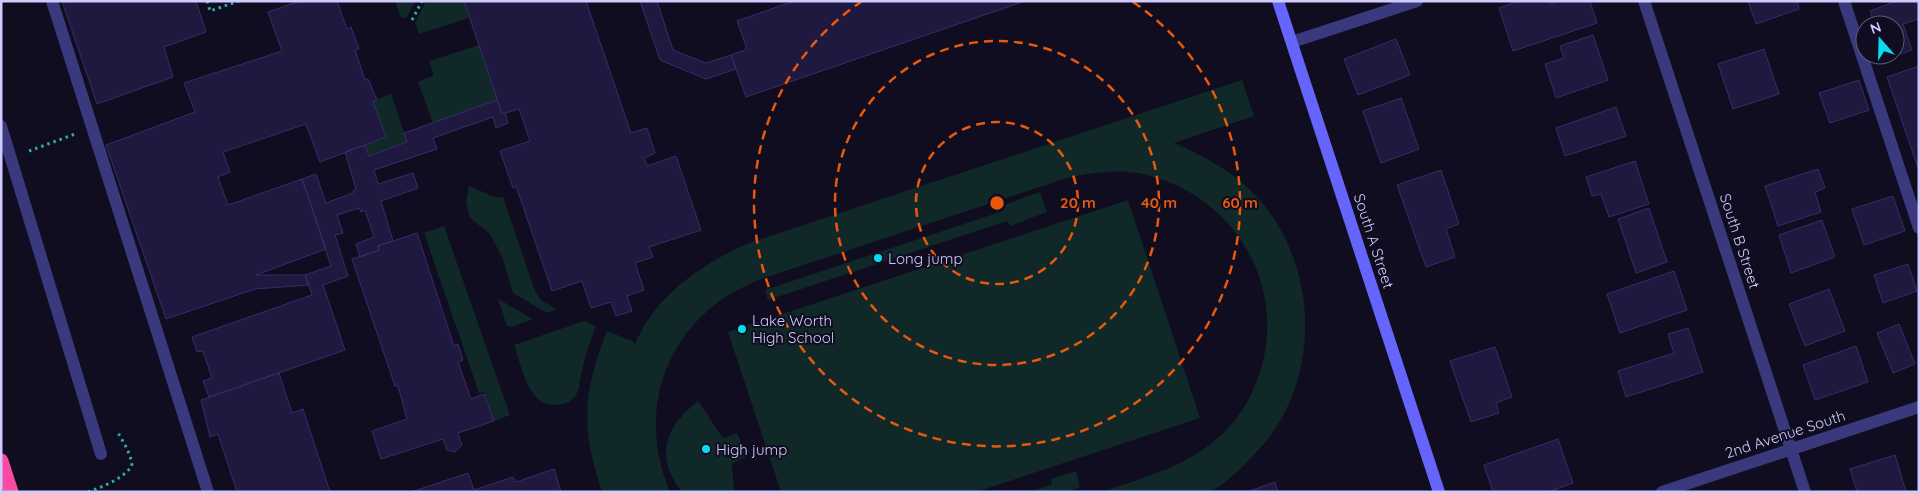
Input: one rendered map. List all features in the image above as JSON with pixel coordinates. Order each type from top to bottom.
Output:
[{"type":"highway","points":[[1,461],[11,492]]},
{"type":"street","points":[[52,1],[208,492]]},
{"type":"street","name":"South A Street","points":[[1278,1],[1439,492]]},
{"type":"street","points":[[1292,42],[1417,1]]},
{"type":"street","name":"South B Street","points":[[1644,1],[1805,492]]},
{"type":"street","points":[[1844,1],[1919,228]]},
{"type":"street","points":[[1,126],[101,454]]},
{"type":"street","name":"2nd Avenue South","points":[[1662,492],[1919,407]]},
{"type":"path","points":[[207,1],[210,11],[239,1]]},
{"type":"path","points":[[412,20],[422,1]]},
{"type":"path","points":[[34,148],[71,135]]},
{"type":"path","points":[[88,492],[107,485]]},
{"type":"green space","points":[[395,1],[416,1],[407,17],[401,18]]},
{"type":"green space","points":[[426,1],[464,1],[469,18],[419,34],[415,23]]},
{"type":"green space","points":[[479,45],[497,100],[433,123],[418,82],[434,75],[429,61]]},
{"type":"green space","points":[[1242,80],[1254,116],[1174,143],[1203,157],[1231,174],[1248,188],[1271,215],[1289,246],[1300,279],[1305,314],[1304,350],[1296,384],[1282,417],[1262,446],[1222,485],[1208,492],[1102,492],[1149,476],[1179,463],[1207,447],[1220,436],[1235,420],[1252,392],[1263,361],[1267,329],[1265,297],[1256,268],[1241,241],[1222,217],[1198,197],[1169,182],[1138,173],[1119,171],[1091,173],[1064,179],[761,279],[728,296],[697,321],[680,342],[668,365],[660,389],[656,414],[657,440],[661,466],[670,492],[602,492],[590,449],[587,411],[593,374],[607,331],[635,344],[655,310],[697,271],[749,243]]},
{"type":"green space","points":[[391,93],[407,142],[369,156],[365,145],[386,137],[373,102]]},
{"type":"green space","points":[[469,186],[495,197],[503,197],[535,291],[542,301],[557,309],[547,313],[513,293],[503,259],[490,234],[470,218],[466,202]]},
{"type":"green space","name":"Long jump","points":[[1040,192],[1047,212],[1010,226],[1007,221],[768,300],[765,290],[1003,211],[1001,206]]},
{"type":"green space","points":[[1128,200],[1200,418],[976,492],[781,492],[728,332]]},
{"type":"green space","points":[[444,226],[510,415],[494,421],[484,392],[479,393],[424,233]]},
{"type":"green space","points":[[498,299],[533,319],[512,327],[507,326]]},
{"type":"green space","points":[[584,321],[596,326],[576,395],[571,401],[562,404],[551,405],[542,402],[534,395],[524,376],[514,345]]},
{"type":"green space","name":"High jump","points":[[698,401],[723,438],[737,433],[747,456],[732,464],[734,492],[682,492],[673,479],[668,467],[667,443],[671,432],[678,421]]},
{"type":"green space","points":[[1076,471],[1080,487],[1066,492],[1029,492],[1052,484],[1051,479]]},
{"type":"building","points":[[62,1],[196,1],[206,32],[164,47],[173,77],[97,104]]},
{"type":"building","points":[[300,1],[337,1],[347,29],[351,27],[359,49],[355,50],[365,80],[368,79],[377,100],[373,102],[386,137],[320,162],[306,124],[223,152],[230,172],[218,177],[228,205],[302,179],[326,249],[256,275],[305,275],[309,285],[255,289],[166,319],[106,145],[195,112],[184,83],[282,51],[268,12]]},
{"type":"building","points":[[464,1],[586,1],[631,133],[647,128],[655,153],[644,158],[647,166],[676,156],[701,230],[649,247],[653,257],[635,263],[644,290],[627,296],[632,311],[616,316],[611,302],[591,308],[582,281],[552,291],[516,186],[513,188],[500,151],[530,141],[519,109],[502,114]]},
{"type":"building","points":[[640,1],[657,1],[673,50],[706,63],[731,55],[736,69],[706,79],[660,60]]},
{"type":"building","points":[[794,1],[1025,1],[746,97],[731,55],[747,49],[737,21]]},
{"type":"building","points":[[1519,1],[1550,1],[1551,4],[1559,1],[1590,1],[1597,23],[1513,51],[1499,8]]},
{"type":"building","points":[[1748,1],[1797,1],[1799,9],[1756,24]]},
{"type":"building","points":[[1897,1],[1919,1],[1919,19],[1905,23],[1905,15],[1871,15],[1870,11]]},
{"type":"building","points":[[1905,30],[1912,50],[1905,52]]},
{"type":"building","points":[[1593,35],[1608,80],[1556,98],[1545,64],[1564,58],[1560,46]]},
{"type":"building","points":[[1396,39],[1410,75],[1358,95],[1344,59]]},
{"type":"building","points":[[1764,49],[1779,94],[1733,109],[1718,64]]},
{"type":"building","points":[[1919,66],[1919,171],[1887,77]]},
{"type":"building","points":[[1859,80],[1869,110],[1830,123],[1819,93]]},
{"type":"building","points":[[1401,98],[1419,149],[1381,163],[1363,111]]},
{"type":"building","points":[[497,100],[502,114],[505,113],[508,123],[496,128],[493,117],[433,138],[437,149],[374,170],[378,184],[413,173],[418,188],[381,201],[393,241],[378,246],[379,250],[360,257],[356,244],[374,237],[365,210],[361,212],[359,208],[337,215],[343,233],[335,235],[348,276],[323,285],[345,350],[209,397],[203,381],[212,378],[203,351],[197,352],[192,337],[312,295],[305,275],[331,266],[302,179],[316,174],[326,203],[353,193],[356,189],[345,152],[365,145],[369,156],[407,142],[404,133]]},
{"type":"building","points":[[1616,107],[1626,136],[1565,156],[1556,128]]},
{"type":"building","points":[[1635,161],[1649,204],[1609,217],[1601,194],[1592,196],[1586,177]]},
{"type":"building","points":[[1818,169],[1825,188],[1815,192],[1821,212],[1778,226],[1765,186]]},
{"type":"building","points":[[1441,170],[1459,224],[1446,229],[1455,257],[1426,267],[1397,185]]},
{"type":"building","points":[[1893,196],[1905,231],[1864,245],[1852,209]]},
{"type":"building","points":[[1649,208],[1667,262],[1636,273],[1618,219]]},
{"type":"building","points":[[1822,220],[1835,257],[1791,273],[1779,235]]},
{"type":"building","points":[[417,233],[454,346],[458,344],[463,360],[458,362],[471,399],[484,394],[494,421],[458,433],[462,445],[455,452],[447,450],[443,439],[381,459],[372,431],[407,419],[398,386],[395,386],[352,259],[379,250],[378,246]]},
{"type":"building","points":[[1908,264],[1917,291],[1883,303],[1874,275]]},
{"type":"building","points":[[1674,271],[1687,310],[1620,333],[1607,294]]},
{"type":"building","points":[[1829,289],[1845,331],[1805,346],[1789,304]]},
{"type":"building","points":[[1899,324],[1915,364],[1893,373],[1877,333]]},
{"type":"building","points":[[1688,328],[1703,372],[1626,397],[1618,371],[1674,353],[1668,334]]},
{"type":"building","points":[[1856,346],[1868,382],[1815,400],[1803,365]]},
{"type":"building","points":[[1495,347],[1512,397],[1496,403],[1499,413],[1471,422],[1450,361]]},
{"type":"building","points":[[279,373],[292,413],[303,409],[330,492],[237,492],[218,434],[210,437],[201,400]]},
{"type":"building","points":[[1558,439],[1573,483],[1548,492],[1493,492],[1484,465]]},
{"type":"building","points":[[1895,455],[1906,492],[1857,492],[1850,469]]},
{"type":"building","points":[[554,469],[561,492],[411,492],[468,473],[474,490],[513,477],[516,482]]},
{"type":"building","points":[[1275,482],[1278,492],[1247,492]]},
{"type":"place","name":"Long jump","points":[[878,258]]},
{"type":"place","name":"Lake Worth High School","points":[[742,329]]},
{"type":"place","name":"High jump","points":[[706,449]]}]
